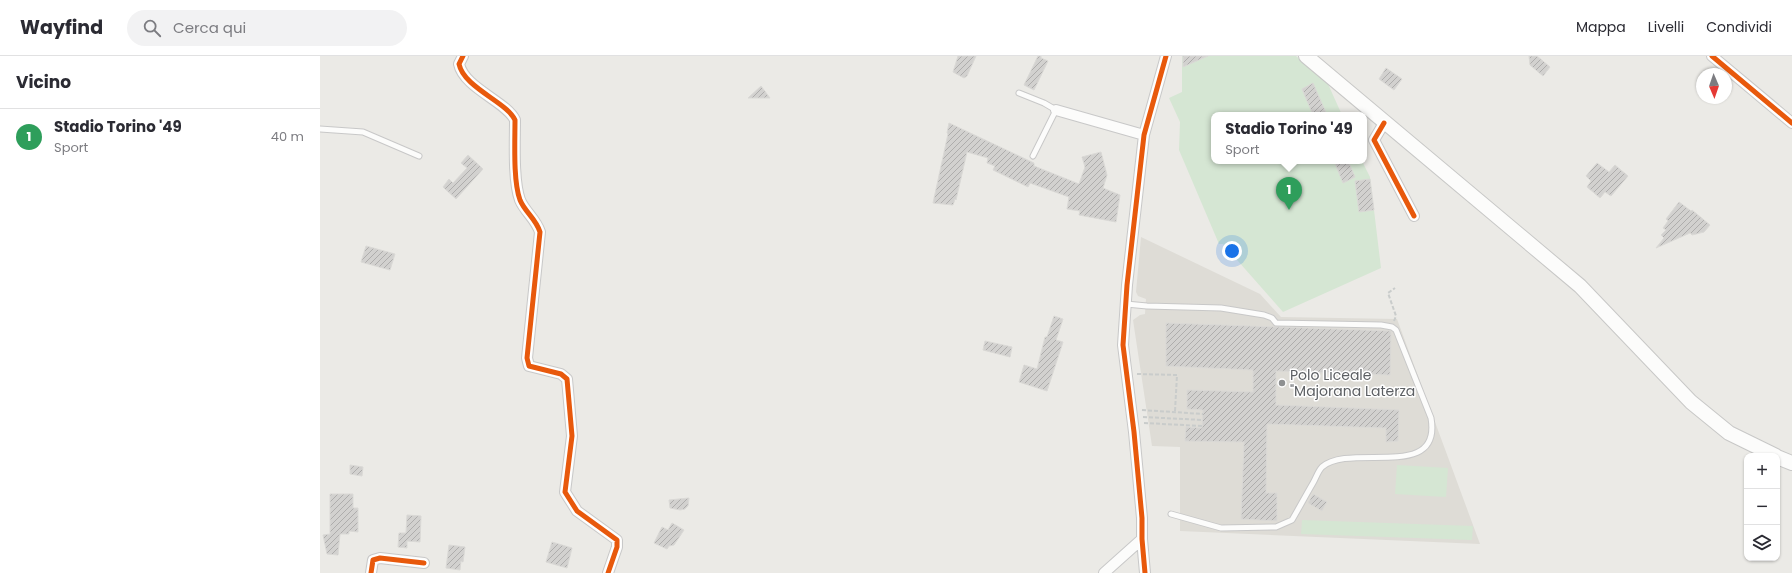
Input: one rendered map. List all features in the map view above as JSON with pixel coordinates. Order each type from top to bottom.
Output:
[{"type":"main road","points":[[1306,56],[1404,140],[1580,286],[1691,402],[1729,433],[1769,453]]},
{"type":"main road","points":[[1780,458],[1792,463]]},
{"type":"street","points":[[463,56],[459,64],[460,70],[487,96],[512,115],[515,120],[515,165],[520,200],[525,210],[538,225],[540,232],[527,358],[529,366],[561,374],[567,379],[572,436],[565,492],[577,511],[617,540],[617,547],[608,573]]},
{"type":"street","points":[[1145,573],[1142,518],[1123,345],[1144,135],[1166,56]]},
{"type":"street","points":[[1712,56],[1792,123]]},
{"type":"street","points":[[1056,110],[1144,135]]},
{"type":"street","points":[[1384,123],[1374,140],[1414,216]]},
{"type":"street","points":[[1104,573],[1142,539]]},
{"type":"street","points":[[371,573],[373,560],[380,558],[424,563]]},
{"type":"lane","points":[[1019,93],[1044,102],[1056,110],[1033,156]]},
{"type":"lane","points":[[320,129],[363,132],[419,156]]},
{"type":"lane","points":[[1126,304],[1221,308],[1264,314],[1272,318],[1276,323],[1381,325],[1392,327],[1396,330],[1431,418],[1433,430],[1429,441],[1422,451],[1407,456],[1335,460],[1322,467],[1292,520],[1276,527],[1221,528],[1171,514]]},
{"type":"path","points":[[1392,327],[1396,316],[1388,293],[1395,288]]},
{"type":"path","points":[[1136,374],[1177,376],[1175,412]]},
{"type":"path","points":[[1142,410],[1203,414]]},
{"type":"path","points":[[1143,417],[1203,420]]},
{"type":"path","points":[[1144,423],[1202,426]]},
{"type":"shaded area","name":"Polo Liceale \"Majorana Laterza","points":[[1141,237],[1260,294],[1281,317],[1397,319],[1480,544],[1180,531],[1180,447],[1152,446],[1133,320],[1140,315],[1145,314],[1146,299],[1138,296],[1136,292]]},
{"type":"green space","points":[[1182,56],[1296,56],[1328,84],[1341,112],[1211,112],[1211,164],[1364,164],[1370,177],[1381,268],[1283,312],[1223,244],[1219,244],[1179,150],[1180,122],[1169,98],[1182,92]]},
{"type":"green space","points":[[1397,465],[1448,468],[1446,497],[1395,494]]},
{"type":"green space","points":[[1302,520],[1473,526],[1472,540],[1301,534]]},
{"type":"building","points":[[958,56],[976,56],[967,76],[964,78],[953,72]]},
{"type":"building","points":[[1038,56],[1041,56],[1041,58],[1048,61],[1034,90],[1024,85]]},
{"type":"building","points":[[1183,56],[1208,56],[1183,67]]},
{"type":"building","points":[[1529,56],[1537,56],[1550,67],[1543,76],[1530,65]]},
{"type":"building","points":[[1386,68],[1402,79],[1394,90],[1379,79]]},
{"type":"building","points":[[1313,83],[1326,112],[1312,112],[1302,89]]},
{"type":"building","points":[[761,86],[770,98],[748,98]]},
{"type":"building","points":[[949,123],[1034,163],[1034,166],[1079,184],[1085,167],[1082,157],[1101,152],[1107,175],[1103,188],[1120,195],[1116,222],[1079,215],[1080,211],[1067,209],[1069,197],[1030,183],[1028,187],[993,170],[995,166],[987,163],[988,158],[967,152],[956,200],[955,199],[953,205],[933,203]]},
{"type":"building","points":[[468,155],[483,169],[456,199],[443,187],[449,179],[453,183],[467,168],[461,163]]},
{"type":"building","points":[[1597,163],[1609,172],[1615,165],[1628,176],[1611,196],[1605,192],[1600,198],[1587,187],[1591,181],[1586,176]]},
{"type":"building","points":[[1335,164],[1349,164],[1355,177],[1343,183]]},
{"type":"building","points":[[1370,179],[1374,210],[1359,212],[1355,181]]},
{"type":"building","points":[[1679,202],[1691,211],[1692,210],[1710,225],[1704,232],[1692,235],[1690,233],[1656,248],[1664,238],[1661,235],[1666,230],[1663,228],[1668,221],[1666,219]]},
{"type":"building","points":[[366,246],[395,254],[390,270],[361,262]]},
{"type":"building","points":[[1054,316],[1063,319],[1056,340],[1063,342],[1047,391],[1019,382],[1024,365],[1037,369],[1045,337],[1047,337]]},
{"type":"building","points":[[1166,323],[1391,331],[1390,375],[1276,371],[1276,405],[1399,410],[1398,441],[1386,442],[1386,428],[1267,424],[1266,493],[1277,493],[1277,521],[1241,519],[1244,442],[1185,441],[1186,427],[1202,428],[1203,410],[1187,409],[1187,390],[1253,392],[1253,370],[1166,366]]},
{"type":"building","points":[[985,341],[1012,347],[1010,357],[983,350]]},
{"type":"building","points":[[350,465],[363,467],[362,476],[350,474]]},
{"type":"building","points":[[330,494],[353,494],[353,508],[358,508],[358,532],[349,531],[349,534],[340,534],[338,555],[327,554],[323,535],[330,534]]},
{"type":"building","points":[[1313,494],[1327,502],[1322,511],[1308,503]]},
{"type":"building","points":[[689,498],[688,506],[685,509],[680,510],[670,508],[669,500]]},
{"type":"building","points":[[407,515],[421,516],[420,542],[407,541],[407,548],[398,547],[399,533],[406,533]]},
{"type":"building","points":[[672,523],[684,530],[674,545],[669,546],[667,549],[654,543],[662,527],[668,530]]},
{"type":"building","points":[[552,542],[572,548],[567,568],[546,562]]},
{"type":"building","points":[[449,545],[465,547],[463,562],[461,561],[460,570],[446,568]]},
{"type":"cycle path","points":[[463,56],[459,64],[463,73],[477,88],[511,113],[515,120],[515,161],[518,192],[522,204],[536,223],[540,232],[527,358],[529,366],[561,374],[567,379],[572,436],[565,492],[577,511],[617,540],[617,547],[608,573]]},
{"type":"cycle path","points":[[1145,573],[1142,518],[1134,432],[1123,345],[1127,285],[1144,135],[1166,56]]},
{"type":"cycle path","points":[[1712,56],[1792,123]]},
{"type":"cycle path","points":[[1384,123],[1374,140],[1414,216]]},
{"type":"cycle path","points":[[371,573],[373,560],[380,558],[424,563]]},
{"type":"place","name":"Stadio Torino '49","points":[[1289,210]]},
{"type":"place","name":"Polo Liceale \"Majorana Laterza","points":[[1282,383]]}]
